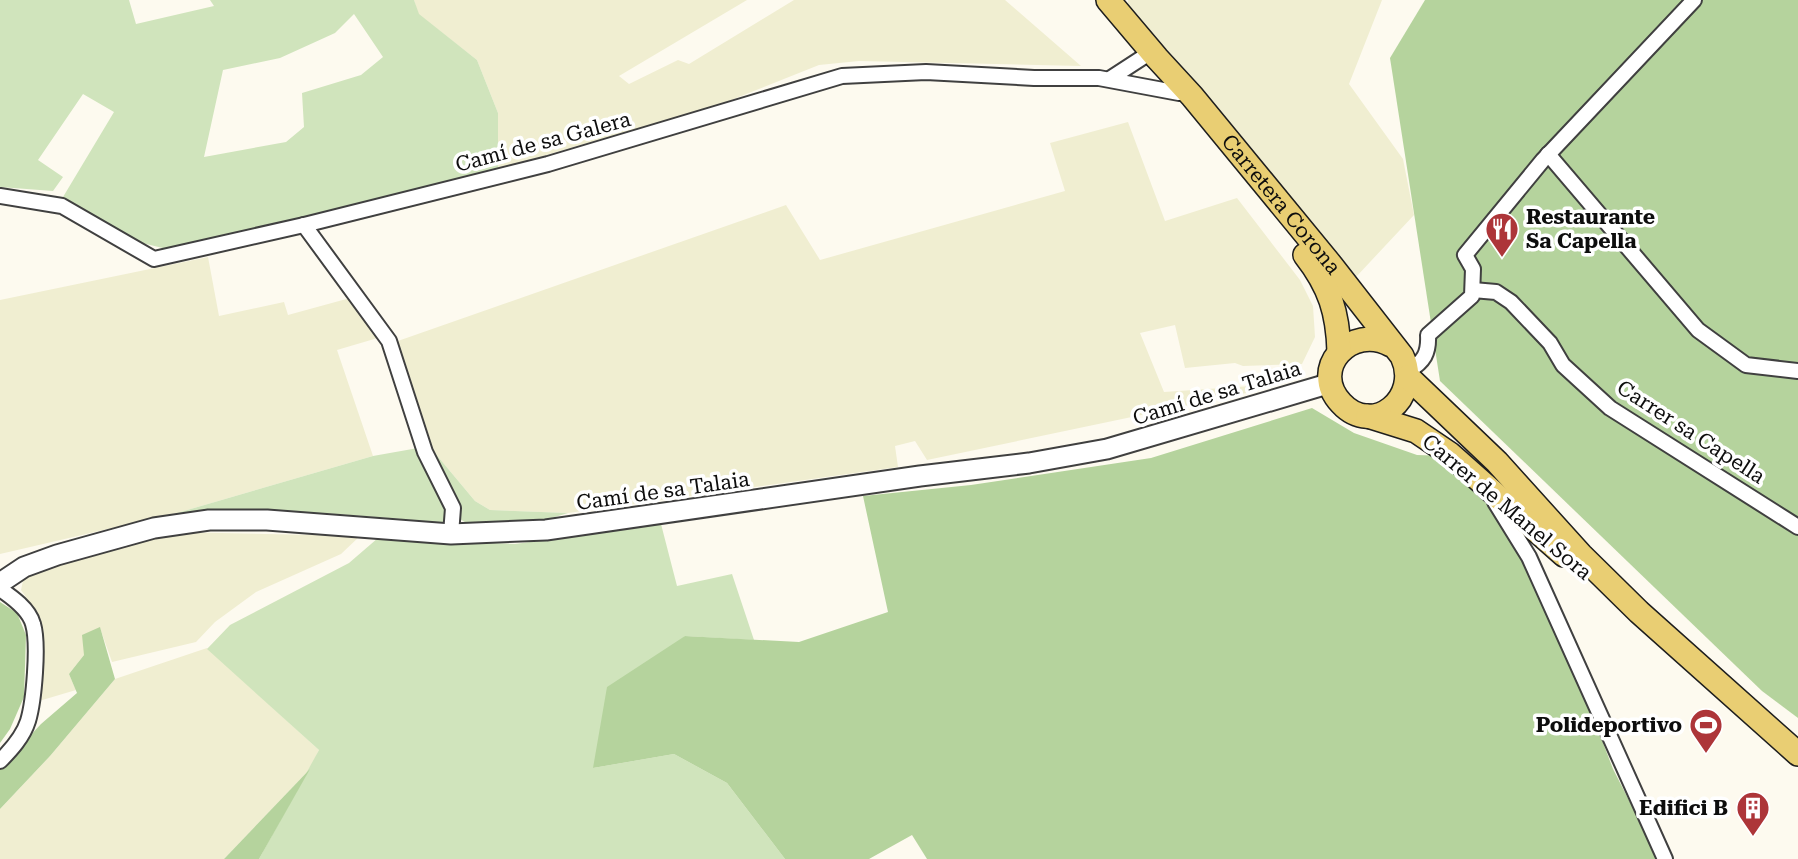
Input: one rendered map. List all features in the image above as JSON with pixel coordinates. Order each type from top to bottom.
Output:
[{"type":"main road","name":"Carretera Corona","points":[[1108,0],[1192,96],[1331,265],[1391,345]]},
{"type":"main road","name":"Carretera Corona","points":[[1158,59],[1179,93],[1318,272],[1336,313],[1339,352]]},
{"type":"main road","points":[[1364,338],[1391,345],[1402,356],[1408,374],[1404,394],[1386,412],[1368,416],[1346,409],[1336,397],[1331,383],[1332,367],[1339,352],[1364,338]]},
{"type":"main road","name":"Carrer de Manel Sora","points":[[1408,374],[1497,462],[1581,555],[1639,612],[1798,754]]},
{"type":"main road","name":"Carrer de Manel Sora","points":[[1368,416],[1416,431],[1450,454],[1574,563],[1639,612]]},
{"type":"street","points":[[1408,374],[1423,360],[1429,349],[1428,335],[1472,296],[1474,269],[1465,254],[1548,154],[1694,0]]},
{"type":"street","points":[[1111,78],[1158,59]]},
{"type":"street","points":[[1137,83],[1158,59]]},
{"type":"street","name":"Camí de sa Galera","points":[[0,196],[62,206],[154,259],[304,225],[548,164],[842,76],[926,72],[1034,78],[1111,78],[1179,93]]},
{"type":"street","points":[[1548,154],[1698,330],[1746,365],[1798,371]]},
{"type":"street","points":[[304,225],[389,341],[425,452],[453,508],[451,534]]},
{"type":"street","name":"Carrer sa Capella","points":[[1473,290],[1496,292],[1511,302],[1550,344],[1563,365],[1610,408],[1798,527]]},
{"type":"street","name":"Camí de sa Talaia","points":[[0,583],[24,567],[57,555],[154,528],[209,520],[267,520],[451,534],[546,530],[1029,463],[1107,449],[1331,383]]},
{"type":"street","points":[[1485,486],[1529,557],[1665,859]]},
{"type":"street","points":[[0,589],[16,600],[33,622],[36,653],[28,722],[15,745],[0,761]]},
{"type":"shaded area","points":[[414,0],[747,0],[619,76],[629,84],[678,60],[689,64],[794,0],[1005,0],[1081,66],[859,61],[819,65],[716,106],[498,169],[498,113],[477,60],[418,14]]},
{"type":"shaded area","points":[[1128,0],[1382,0],[1349,84],[1403,159],[1414,215],[1356,277],[1128,7]]},
{"type":"shaded area","points":[[1128,122],[1165,221],[1237,198],[1300,280],[1313,306],[1315,337],[1302,364],[1243,366],[1235,363],[1185,368],[1175,325],[1140,333],[1164,392],[1251,386],[1251,392],[927,460],[915,441],[895,446],[898,467],[568,513],[490,510],[475,501],[429,446],[395,342],[786,205],[820,260],[1065,191],[1050,143]]},
{"type":"shaded area","points":[[208,257],[219,316],[284,302],[288,315],[350,298],[381,337],[337,350],[373,456],[177,513],[0,554],[0,300]]},
{"type":"shaded area","points":[[174,532],[360,536],[341,554],[256,592],[215,622],[196,642],[112,662],[100,628],[69,674],[76,690],[39,701],[44,639],[33,607],[21,590],[24,576],[44,566]]},
{"type":"shaded area","points":[[207,648],[319,750],[310,769],[224,859],[0,859],[0,809],[50,756],[115,679]]},
{"type":"green space","points":[[0,0],[129,0],[136,24],[214,6],[210,0],[414,0],[419,14],[477,60],[498,113],[498,169],[171,250],[142,243],[63,197],[114,112],[83,94],[38,160],[63,177],[53,191],[0,187]],"holes":[[[354,14],[383,57],[361,75],[302,93],[304,127],[286,142],[204,157],[223,70],[280,58],[335,33]]]},
{"type":"green space","points":[[1425,0],[1798,0],[1798,718],[1762,691],[1440,381],[1390,58]]},
{"type":"green space","points":[[1312,408],[1354,433],[1417,455],[1448,456],[1489,493],[1549,601],[1613,769],[1659,859],[927,859],[912,835],[869,859],[785,859],[727,783],[674,754],[593,768],[607,687],[685,636],[799,642],[888,612],[863,496],[971,485],[1151,458]]},
{"type":"green space","points":[[429,446],[475,501],[490,510],[568,513],[542,521],[468,524],[460,519]]},
{"type":"green space","points":[[418,448],[448,510],[447,523],[278,511],[177,513],[373,456]]},
{"type":"green space","points":[[661,524],[677,586],[732,574],[754,640],[685,636],[593,768],[674,754],[727,783],[785,859],[259,859],[319,750],[207,649],[230,625],[349,563],[378,538],[515,544]]},
{"type":"green space","points":[[0,602],[17,613],[26,635],[24,697],[10,729],[0,743]]},
{"type":"green space","points":[[100,627],[115,679],[50,756],[0,809],[0,768],[41,724],[77,693],[69,674],[84,655],[82,635]]},
{"type":"green space","points":[[310,769],[259,859],[224,859]]},
{"type":"place","name":"Restaurante Sa Capella","points":[[1502,259]]},
{"type":"place","name":"Polideportivo","points":[[1706,755]]},
{"type":"place","name":"Edifici B","points":[[1753,838]]}]
